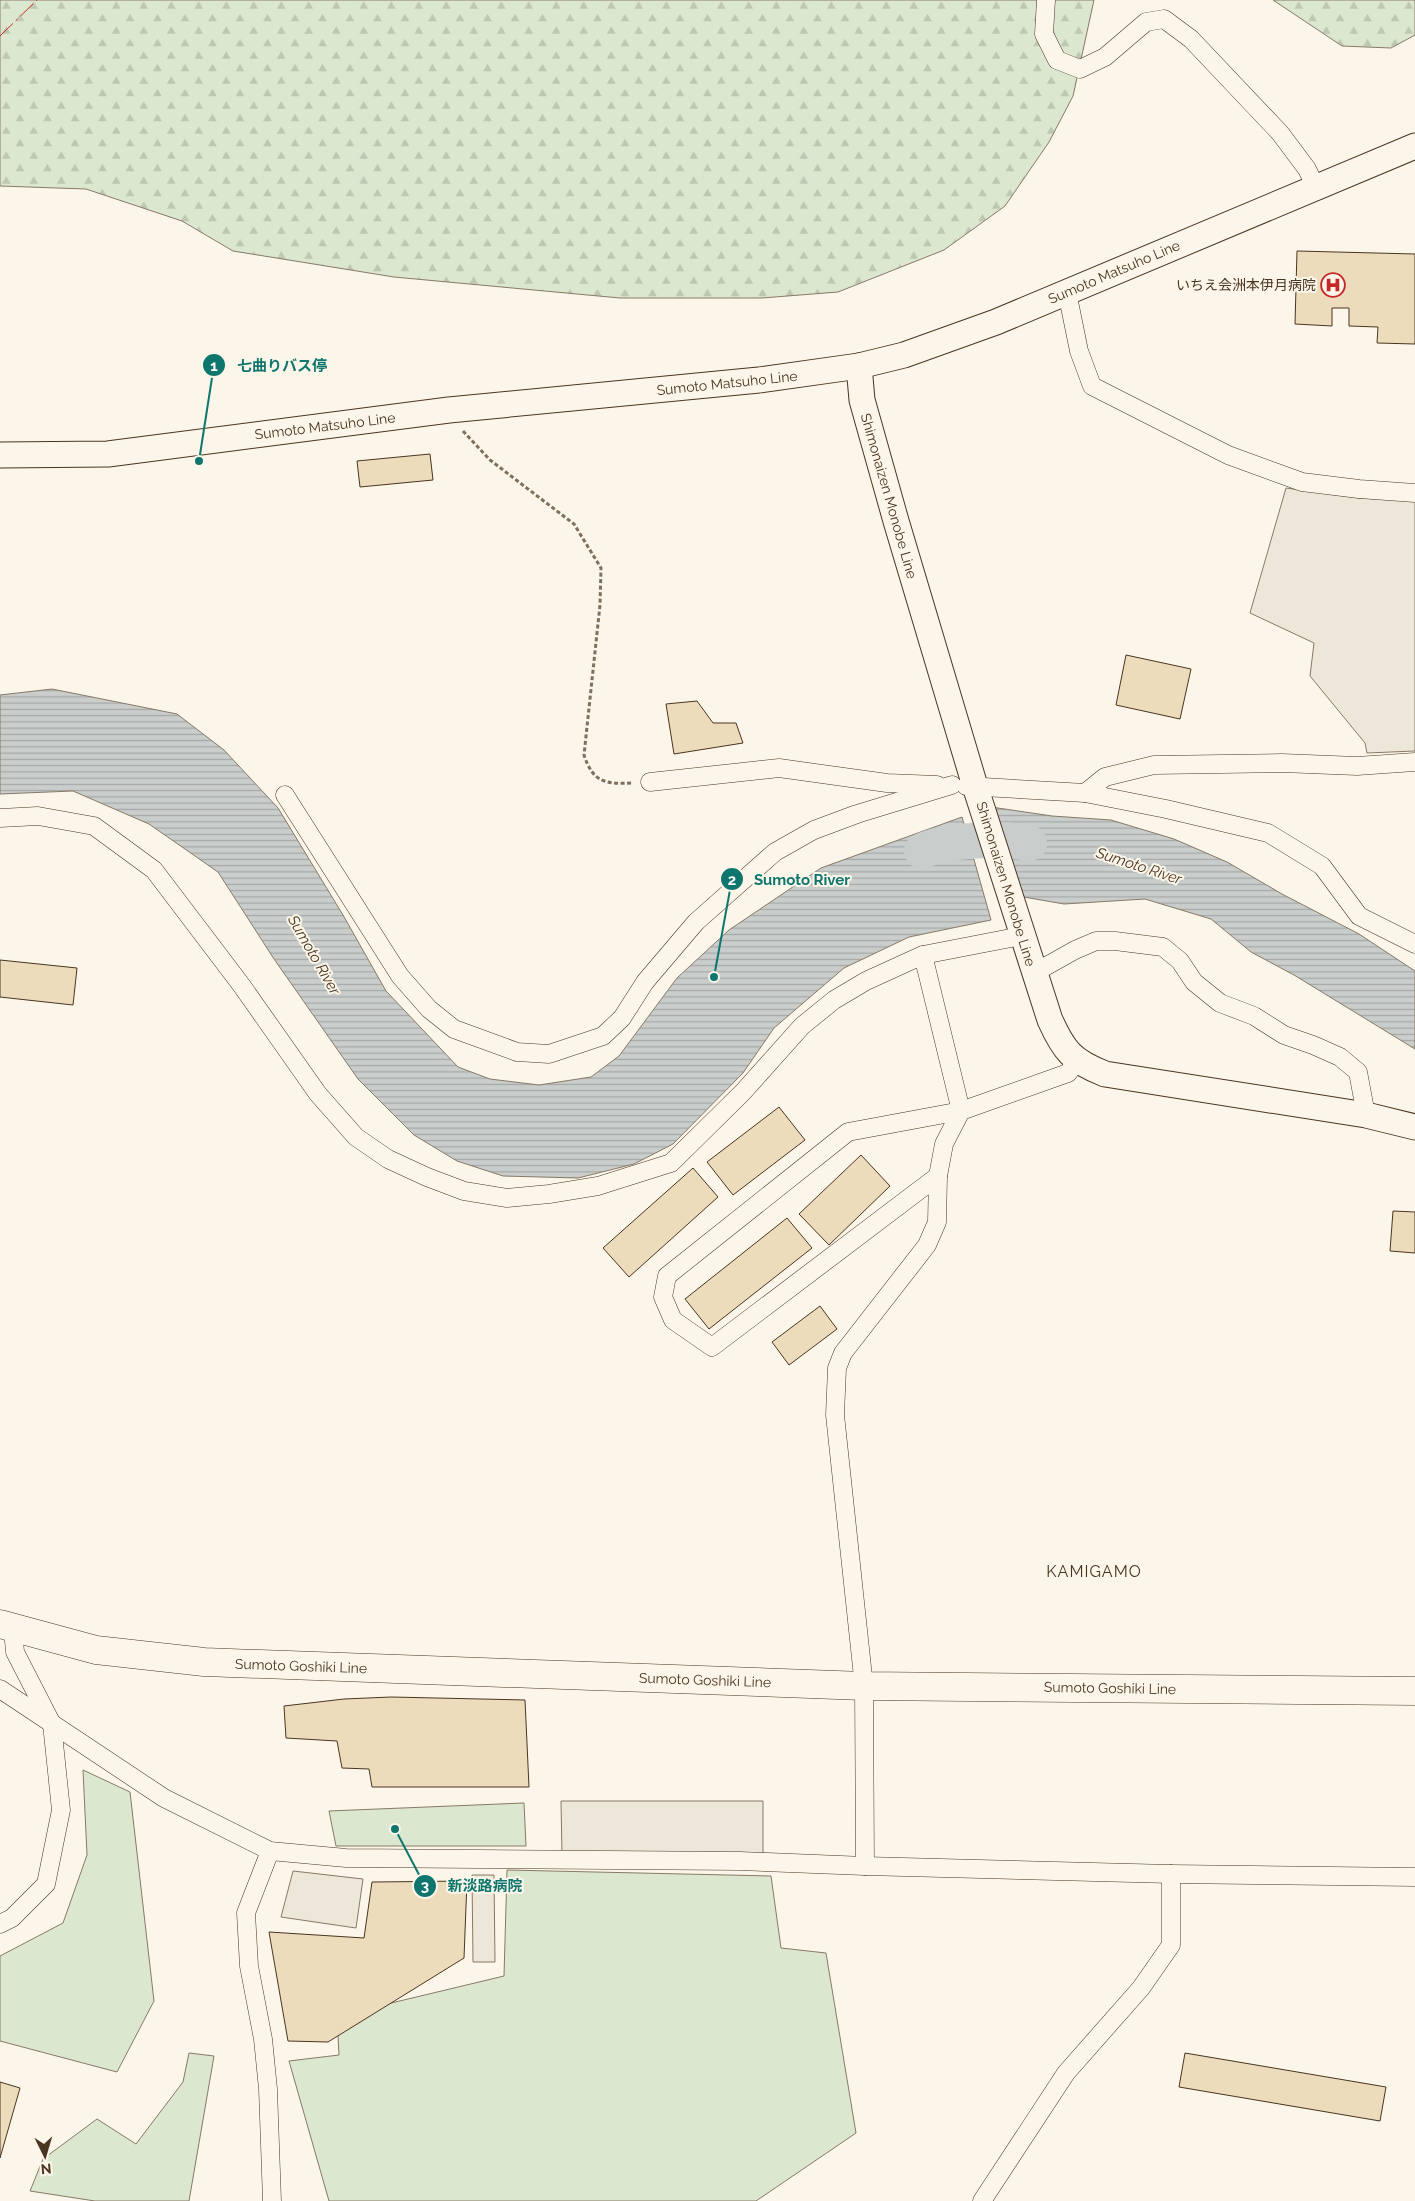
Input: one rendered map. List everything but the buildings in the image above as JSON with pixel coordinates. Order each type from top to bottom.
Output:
[{"type":"main road","name":"Sumoto Matsuho Line","points":[[2,458],[108,454],[449,410],[759,380],[859,366],[952,339],[1415,146]]},
{"type":"main road","name":"Shimonaizen Monobe Line","points":[[859,366],[862,400],[970,793],[1022,936],[1050,1020],[1068,1053],[1077,1062],[1105,1074],[1366,1115],[1415,1126]]},
{"type":"main road","name":"Sumoto Goshiki Line","points":[[6,1627],[96,1650],[204,1662],[864,1686],[1415,1691]]},
{"type":"street","points":[[1046,0],[1044,34],[1052,52],[1057,60],[1080,69],[1105,56],[1146,22],[1164,19],[1192,39],[1280,133],[1307,169],[1316,188]]},
{"type":"street","points":[[1067,292],[1079,351],[1092,386],[1228,455],[1302,482],[1415,493]]},
{"type":"street","points":[[1085,793],[1104,777],[1154,766],[1282,763],[1357,766],[1415,762]]},
{"type":"street","points":[[650,782],[779,768],[970,793],[1085,793],[1166,809],[1268,833],[1322,866],[1359,916],[1415,944]]},
{"type":"street","points":[[285,795],[400,976],[430,1009],[454,1028],[517,1052],[549,1054],[603,1036],[622,1018],[645,982],[696,922],[775,852],[814,830],[857,814],[970,793]]},
{"type":"street","points":[[0,818],[38,816],[94,826],[154,870],[242,986],[318,1094],[356,1137],[388,1159],[427,1177],[464,1191],[507,1198],[549,1194],[598,1186],[671,1163],[743,1092],[802,1026],[834,1000],[866,982],[923,955],[1022,936]]},
{"type":"street","points":[[1034,974],[1075,950],[1096,941],[1115,940],[1163,947],[1180,961],[1194,982],[1220,1003],[1254,1016],[1284,1035],[1340,1057],[1358,1072],[1366,1115]]},
{"type":"street","points":[[865,1866],[864,1686],[835,1415],[836,1368],[843,1352],[927,1245],[938,1222],[938,1176],[944,1144],[961,1110],[923,955]]},
{"type":"street","points":[[938,1176],[712,1347],[673,1320],[663,1296],[667,1276],[848,1132],[961,1110],[1068,1073],[1077,1062]]},
{"type":"street","points":[[0,1924],[12,1918],[46,1884],[61,1810],[52,1724],[15,1652],[6,1627]]},
{"type":"street","points":[[0,1689],[164,1798],[270,1851],[346,1858],[740,1861],[1171,1874],[1415,1877]]},
{"type":"street","points":[[270,1851],[246,1912],[249,1966],[263,2039],[268,2089],[272,2201]]},
{"type":"street","points":[[982,2201],[1066,2073],[1141,1988],[1170,1945],[1171,1874]]},
{"type":"path","points":[[449,410],[459,426],[490,460],[574,524],[601,568],[600,605],[584,755],[587,766],[594,776],[609,784],[650,782]]},
{"type":"green space","points":[[0,0],[1094,0],[1073,96],[1049,142],[1005,206],[944,250],[838,292],[762,298],[620,298],[394,277],[233,251],[182,221],[86,189],[0,186]]},
{"type":"green space","points":[[1273,0],[1415,0],[1415,35],[1391,48],[1342,46]]},
{"type":"green space","points":[[83,1770],[130,1792],[154,2001],[117,2072],[0,2041],[0,1956],[63,1923],[87,1855]]},
{"type":"green space","points":[[524,1803],[526,1846],[336,1846],[329,1811]]},
{"type":"green space","points":[[507,1870],[771,1876],[781,1948],[826,1953],[856,2133],[756,2201],[329,2201],[289,2061],[339,2055],[337,2016],[504,1976]]},
{"type":"green space","points":[[189,2053],[214,2056],[189,2201],[95,2201],[30,2191],[43,2159],[97,2119],[136,2144],[183,2082]]},
{"type":"shaded area","points":[[1286,488],[1360,498],[1415,501],[1415,751],[1367,753],[1365,743],[1310,676],[1314,643],[1250,613]]},
{"type":"shaded area","points":[[561,1801],[763,1801],[763,1855],[562,1855]]},
{"type":"shaded area","points":[[293,1871],[363,1879],[356,1928],[281,1917]]},
{"type":"shaded area","points":[[472,1875],[494,1875],[495,1962],[473,1962]]},
{"type":"water","points":[[52,689],[177,714],[224,750],[278,808],[343,915],[386,991],[458,1067],[490,1079],[539,1085],[591,1077],[619,1056],[677,978],[729,930],[821,868],[962,817],[991,920],[909,937],[844,968],[774,1028],[743,1073],[673,1144],[634,1164],[578,1178],[503,1176],[457,1161],[414,1135],[358,1079],[274,959],[218,872],[149,824],[73,791],[0,794],[0,695]]},
{"type":"water","points":[[991,807],[1052,816],[1111,820],[1174,839],[1227,862],[1282,894],[1359,934],[1415,971],[1415,1049],[1294,975],[1251,952],[1211,919],[1145,899],[1064,904],[1018,896]]},
{"type":"waterway","name":"Sumoto River","points":[[922,851],[932,847],[960,842],[1005,840],[1029,843]]},
{"type":"power","points":[[0,36],[37,0]]},
{"type":"place","name":"いちえ会洲本伊月病院","points":[[1333,285]]},
{"type":"place","name":"七曲りバス停","points":[[199,461]]},
{"type":"place","name":"Sumoto River","points":[[714,977]]},
{"type":"place","name":"新淡路病院","points":[[395,1829]]},
{"type":"district","name":"KAMIGAMO","points":[[1094,1571]]}]
